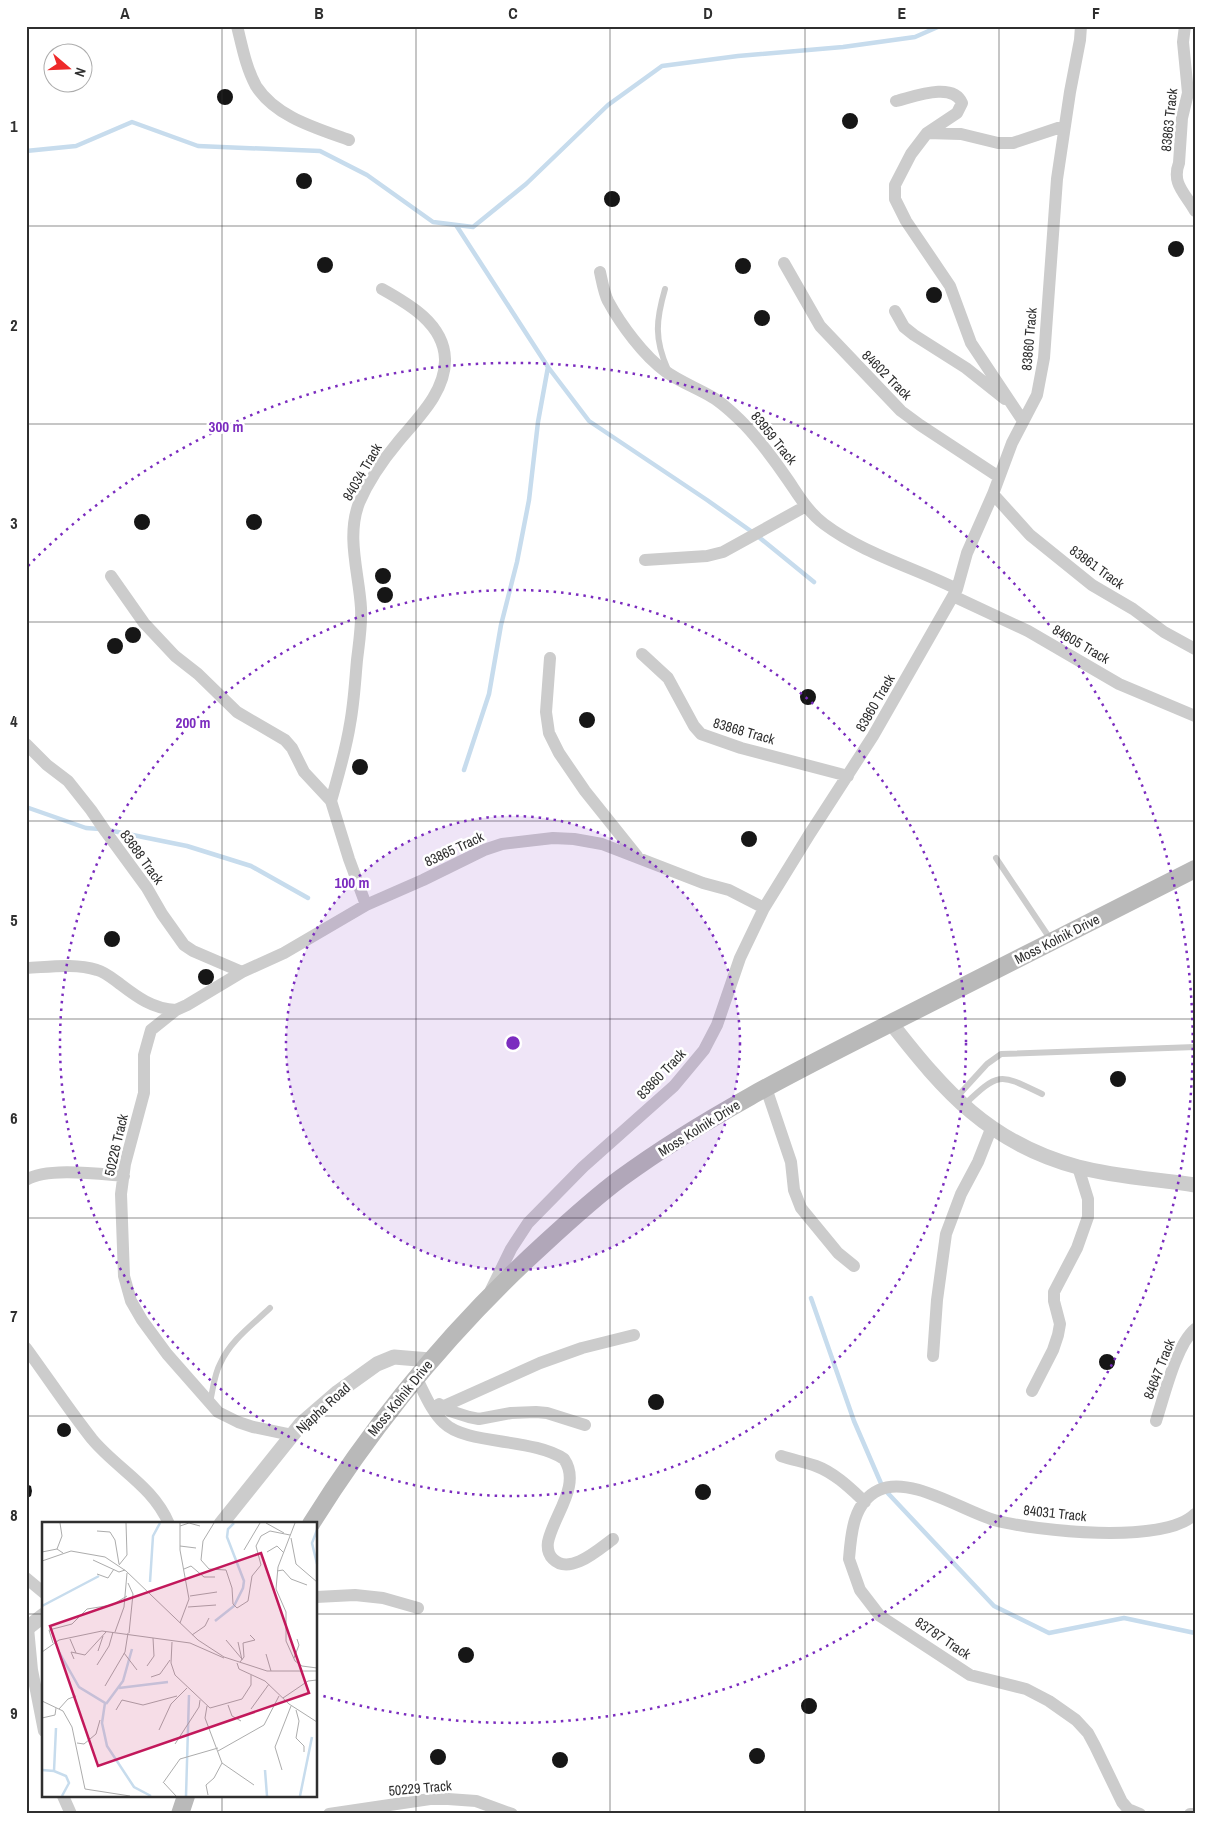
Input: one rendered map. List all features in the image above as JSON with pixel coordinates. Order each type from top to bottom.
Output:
[{"type":"main road","name":"Moss Kolnik Drive","points":[[312,1522],[355,1454],[430,1360],[511,1274],[585,1206],[622,1178],[710,1119],[766,1088],[890,1023],[1195,869]]},
{"type":"main road","points":[[180,1814],[185,1798]]},
{"type":"street","points":[[237,26],[250,73],[257,86],[273,105],[301,120],[349,140]]},
{"type":"street","name":"83860 Track","points":[[487,1299],[511,1249],[528,1223],[583,1167],[674,1086],[704,1050],[717,1025],[740,958],[764,908],[890,707],[955,593],[967,553],[993,494],[1012,443],[1036,395],[1044,358],[1057,179],[1081,26]]},
{"type":"street","name":"83863 Track","points":[[1185,26],[1183,42],[1188,93],[1182,118],[1176,181],[1195,211]]},
{"type":"street","points":[[896,101],[942,91],[957,94],[962,103],[957,113],[927,133],[911,154],[897,180],[895,199],[906,221],[950,286],[971,343],[1023,421]]},
{"type":"street","points":[[927,133],[961,134],[998,143],[1013,143],[1064,126]]},
{"type":"street","name":"84602 Track","points":[[784,264],[804,302],[820,326],[901,411],[999,477]]},
{"type":"street","name":"83959 Track","points":[[600,272],[607,300],[627,330],[655,363],[730,410],[766,449],[816,518],[850,541],[867,550],[927,574],[955,593]]},
{"type":"street","name":"84034 Track","points":[[331,801],[350,725],[360,630],[361,608],[354,545],[356,514],[360,502],[387,457],[428,405],[441,381],[445,364],[444,350],[434,329],[423,316],[382,289]]},
{"type":"street","points":[[895,311],[904,327],[914,336],[959,364],[1013,405]]},
{"type":"street","name":"83861 Track","points":[[993,494],[1030,535],[1092,585],[1164,632],[1195,649]]},
{"type":"street","points":[[645,560],[707,556],[723,552],[806,506]]},
{"type":"street","points":[[111,576],[144,623],[175,656],[198,674],[236,712],[285,740],[304,772],[331,801],[366,905]]},
{"type":"street","name":"84605 Track","points":[[955,593],[1028,631],[1120,684],[1195,716]]},
{"type":"street","name":"83868 Track","points":[[642,654],[668,678],[694,726],[701,734],[741,748],[848,776]]},
{"type":"street","points":[[550,658],[546,712],[549,733],[559,753],[585,791],[638,857]]},
{"type":"street","name":"83688 Track","points":[[26,744],[47,765],[68,781],[92,810],[147,888],[162,914],[184,945],[193,951],[242,972]]},
{"type":"street","name":"83865 Track","points":[[176,1010],[242,972],[284,953],[366,905],[484,850],[502,844],[539,839],[574,839],[602,844],[703,883],[729,890],[764,908]]},
{"type":"street","points":[[26,968],[83,967],[96,970],[108,975],[142,1000],[161,1008],[176,1010]]},
{"type":"street","name":"50226 Track","points":[[176,1010],[151,1030],[147,1040],[144,1056],[144,1093],[125,1164],[121,1194],[124,1276],[131,1301],[142,1320],[181,1371],[218,1412],[238,1422],[292,1435]]},
{"type":"street","points":[[890,1023],[924,1066],[959,1103],[991,1129],[1019,1145],[1078,1167],[1195,1185]]},
{"type":"street","points":[[766,1088],[791,1162],[794,1190],[801,1208],[838,1253],[854,1266]]},
{"type":"street","points":[[933,1356],[937,1300],[946,1234],[961,1194],[978,1162],[991,1129]]},
{"type":"street","points":[[1032,1391],[1053,1350],[1058,1335],[1060,1324],[1055,1306],[1054,1292],[1077,1248],[1085,1230],[1088,1217],[1088,1199],[1078,1167]]},
{"type":"street","points":[[26,1180],[39,1175],[59,1174],[84,1173],[124,1176]]},
{"type":"street","name":"84647 Track","points":[[1156,1421],[1177,1358],[1185,1341],[1195,1329]]},
{"type":"street","points":[[442,1407],[540,1363],[582,1348],[634,1335]]},
{"type":"street","points":[[26,1348],[93,1440],[151,1493],[164,1511],[168,1522]]},
{"type":"street","name":"Njapha Road","points":[[223,1522],[292,1435],[326,1402],[377,1364],[394,1357],[430,1360]]},
{"type":"street","points":[[416,1377],[444,1424],[457,1431],[477,1437],[508,1441],[545,1450],[564,1459],[570,1470],[568,1487],[547,1548],[550,1556],[556,1562],[569,1565],[577,1563],[613,1539]]},
{"type":"street","points":[[428,1398],[442,1407],[479,1419],[511,1413],[536,1412],[552,1414],[585,1425]]},
{"type":"street","points":[[781,1456],[818,1467],[828,1472],[865,1502]]},
{"type":"street","name":"83787 Track","points":[[915,1488],[898,1486],[883,1488],[874,1493],[857,1512],[854,1520],[849,1559],[860,1590],[880,1616],[970,1675],[1017,1686],[1049,1701],[1076,1720],[1088,1734],[1122,1802],[1128,1809],[1140,1814]]},
{"type":"street","name":"84031 Track","points":[[915,1488],[994,1520],[1026,1526],[1086,1532],[1121,1533],[1167,1528],[1186,1521],[1195,1514]]},
{"type":"street","points":[[26,1578],[42,1591]]},
{"type":"street","points":[[318,1598],[355,1595],[383,1598],[418,1608]]},
{"type":"street","points":[[42,1617],[27,1629],[32,1670],[42,1721]]},
{"type":"street","points":[[64,1798],[71,1814]]},
{"type":"street","name":"50229 Track","points":[[329,1814],[448,1799],[476,1802],[512,1814]]},
{"type":"street","points":[[1190,1814],[1195,1814]]},
{"type":"lane","points":[[665,289],[659,311],[658,343],[670,374]]},
{"type":"lane","points":[[996,858],[1052,941]]},
{"type":"lane","points":[[959,1103],[987,1064],[1002,1054],[1195,1047]]},
{"type":"lane","points":[[959,1103],[986,1084],[998,1079],[1007,1079],[1042,1094]]},
{"type":"lane","points":[[210,1404],[218,1369],[223,1359],[235,1342],[270,1308]]},
{"type":"building","points":[[225,89],[233,97],[225,105],[217,97]]},
{"type":"building","points":[[850,113],[858,121],[850,129],[842,121]]},
{"type":"building","points":[[304,173],[312,181],[304,189],[296,181]]},
{"type":"building","points":[[612,191],[620,199],[612,207],[604,199]]},
{"type":"building","points":[[1176,241],[1184,249],[1176,257],[1168,249]]},
{"type":"building","points":[[325,257],[333,265],[325,273],[317,265]]},
{"type":"building","points":[[743,258],[751,266],[743,274],[735,266]]},
{"type":"building","points":[[934,287],[942,295],[934,303],[926,295]]},
{"type":"building","points":[[762,310],[770,318],[762,326],[754,318]]},
{"type":"building","points":[[142,514],[150,522],[142,530],[134,522]]},
{"type":"building","points":[[254,514],[262,522],[254,530],[246,522]]},
{"type":"building","points":[[383,568],[391,576],[383,584],[375,576]]},
{"type":"building","points":[[385,587],[393,595],[385,603],[377,595]]},
{"type":"building","points":[[133,627],[141,635],[133,643],[125,635]]},
{"type":"building","points":[[115,638],[123,646],[115,654],[107,646]]},
{"type":"building","points":[[808,689],[816,697],[808,705],[800,697]]},
{"type":"building","points":[[587,712],[595,720],[587,728],[579,720]]},
{"type":"building","points":[[360,759],[368,767],[360,775],[352,767]]},
{"type":"building","points":[[749,831],[757,839],[749,847],[741,839]]},
{"type":"building","points":[[112,931],[120,939],[112,947],[104,939]]},
{"type":"building","points":[[206,969],[214,977],[206,985],[198,977]]},
{"type":"building","points":[[1118,1071],[1126,1079],[1118,1087],[1110,1079]]},
{"type":"building","points":[[1107,1354],[1115,1362],[1107,1370],[1099,1362]]},
{"type":"building","points":[[656,1394],[664,1402],[656,1410],[648,1402]]},
{"type":"building","points":[[61,1423],[67,1423],[71,1430],[67,1437],[61,1437],[57,1433],[57,1427]]},
{"type":"building","points":[[26,1484],[31,1486],[32,1491],[31,1496],[26,1499]]},
{"type":"building","points":[[703,1484],[711,1492],[703,1500],[695,1492]]},
{"type":"building","points":[[466,1647],[474,1655],[466,1663],[458,1655]]},
{"type":"building","points":[[809,1698],[817,1706],[809,1714],[801,1706]]},
{"type":"building","points":[[757,1748],[765,1756],[757,1764],[749,1756]]},
{"type":"building","points":[[438,1749],[446,1757],[438,1765],[430,1757]]},
{"type":"building","points":[[560,1752],[568,1760],[560,1768],[552,1760]]},
{"type":"waterway","points":[[26,151],[76,146],[132,122],[198,146],[320,151],[367,175],[433,222],[473,227],[526,184],[608,105],[662,66],[738,56],[843,47],[915,37],[940,26]]},
{"type":"waterway","points":[[456,225],[548,367],[589,421],[755,534],[814,582]]},
{"type":"waterway","points":[[464,770],[489,694],[501,625],[517,562],[529,500],[538,422],[548,367]]},
{"type":"waterway","points":[[26,807],[86,828],[100,829]]},
{"type":"waterway","points":[[108,830],[187,846],[251,866],[308,898]]},
{"type":"waterway","points":[[811,1298],[854,1421],[883,1488],[994,1606],[1049,1633],[1124,1618],[1195,1633]]}]
